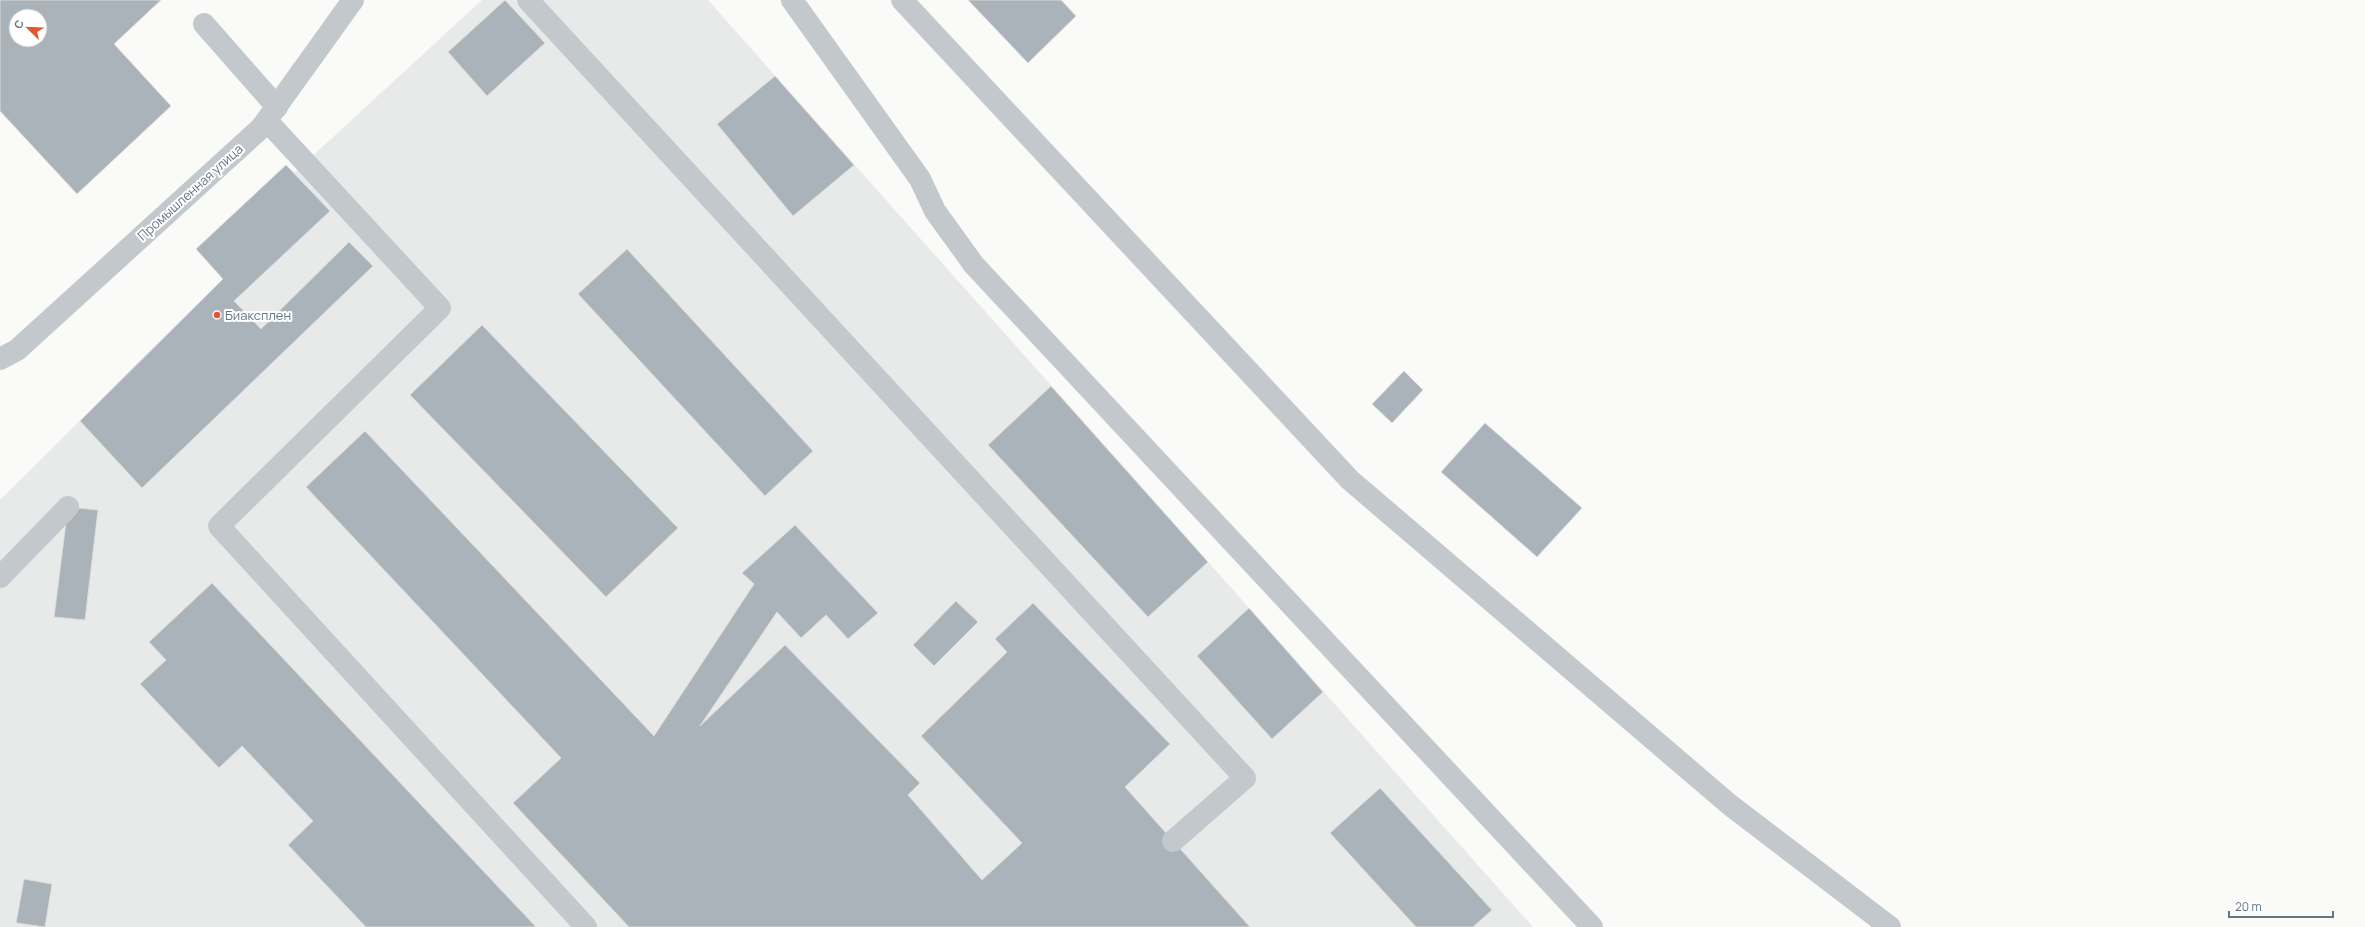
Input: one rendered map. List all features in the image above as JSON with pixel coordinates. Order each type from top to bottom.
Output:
[{"type":"street","name":"Промышленная улица","points":[[0,359],[17,350],[261,128],[353,0]]},
{"type":"street","points":[[528,0],[1245,778],[1173,841]]},
{"type":"street","points":[[792,0],[920,179],[935,211],[974,265],[1592,927]]},
{"type":"street","points":[[902,0],[1350,480],[1730,805],[1890,927]]},
{"type":"street","points":[[204,24],[272,114],[440,308],[219,526],[586,927]]},
{"type":"street","points":[[0,577],[68,507]]},
{"type":"shaded area","points":[[482,0],[708,0],[1533,927],[0,927],[0,500],[223,279],[196,249],[286,165],[294,173]]},
{"type":"building","points":[[0,0],[161,0],[114,44],[171,106],[77,194],[0,111]]},
{"type":"building","points":[[505,0],[545,43],[487,96],[448,52]]},
{"type":"building","points":[[968,0],[1061,0],[1076,16],[1028,63]]},
{"type":"building","points":[[775,76],[854,165],[793,216],[717,124]]},
{"type":"building","name":"Биаксплен","points":[[286,165],[330,211],[234,301],[261,329],[349,242],[373,266],[142,488],[80,421],[223,279],[196,249]]},
{"type":"building","points":[[627,249],[813,451],[765,496],[578,294]]},
{"type":"building","points":[[482,325],[678,528],[606,597],[410,395]]},
{"type":"building","points":[[1404,371],[1423,390],[1392,423],[1372,404]]},
{"type":"building","points":[[1051,386],[1208,562],[1148,617],[988,445]]},
{"type":"building","points":[[1485,423],[1582,508],[1537,557],[1441,472]]},
{"type":"building","points":[[365,431],[654,736],[754,584],[742,573],[795,525],[878,613],[848,639],[826,615],[801,638],[777,612],[700,726],[785,645],[920,783],[908,795],[982,880],[1022,843],[921,736],[1007,652],[995,639],[1033,603],[1170,744],[1125,787],[1250,927],[629,927],[513,803],[561,758],[306,487]]},
{"type":"building","points":[[68,507],[98,510],[85,620],[54,617]]},
{"type":"building","points":[[212,583],[536,927],[366,927],[288,845],[313,821],[242,746],[219,768],[140,684],[166,660],[149,642]]},
{"type":"building","points":[[956,601],[978,622],[934,666],[913,645]]},
{"type":"building","points":[[1249,608],[1323,692],[1272,739],[1197,656]]},
{"type":"building","points":[[1380,788],[1492,910],[1473,927],[1416,927],[1330,833]]},
{"type":"building","points":[[24,879],[52,884],[45,927],[16,923]]},
{"type":"place","name":"Биаксплен","points":[[217,315]]}]
